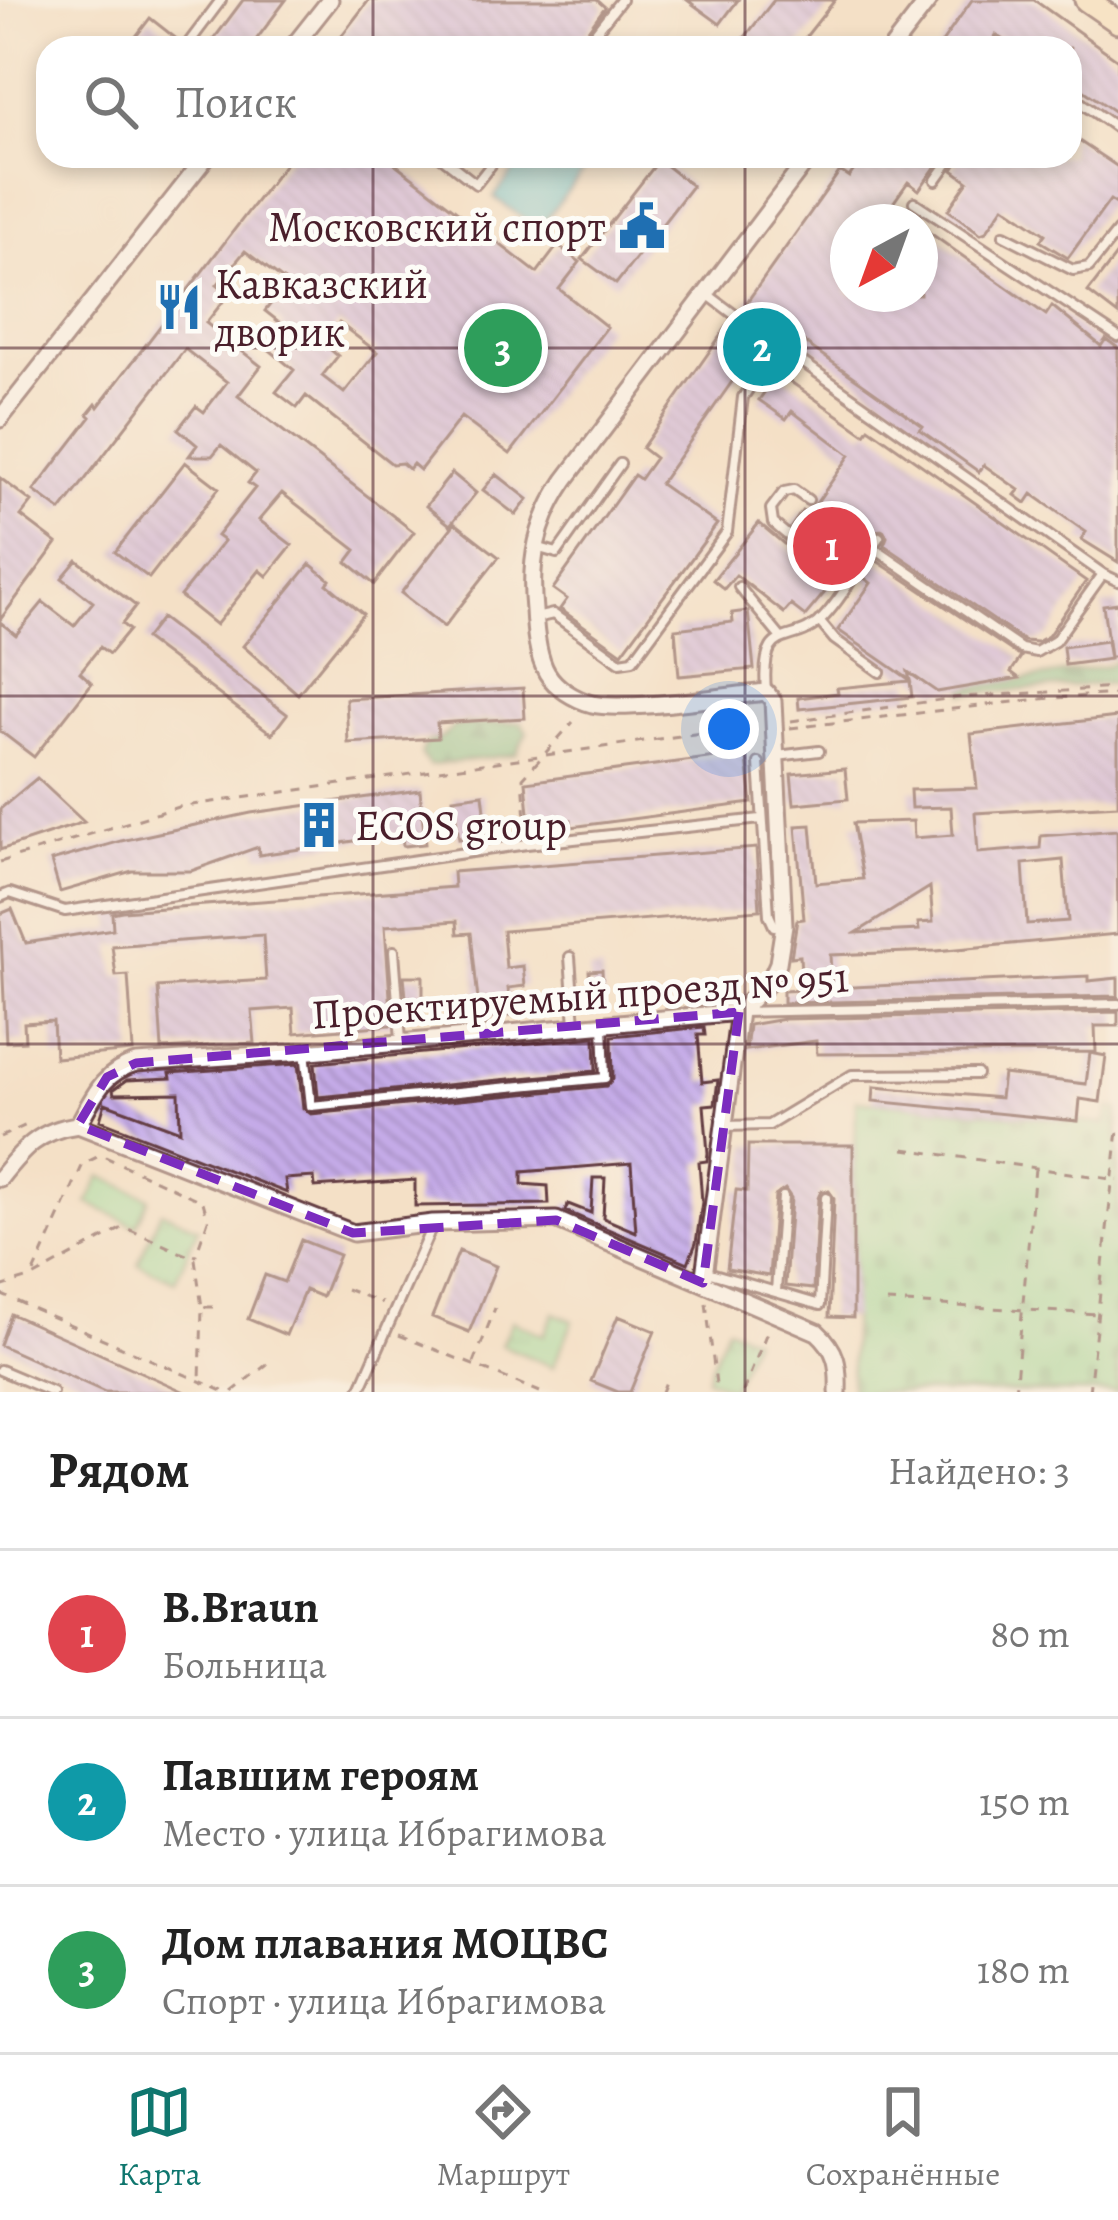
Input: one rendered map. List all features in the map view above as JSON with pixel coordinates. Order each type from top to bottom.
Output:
[{"type":"street","points":[[304,36],[330,0]]},
{"type":"street","points":[[901,36],[929,0]]},
{"type":"street","points":[[1086,0],[1118,22]]},
{"type":"street","points":[[3,409],[197,168]]},
{"type":"street","points":[[705,1277],[739,1012],[776,981],[784,925],[773,700],[766,692],[611,705],[592,704],[561,689],[548,674],[534,618],[534,547],[549,504],[801,168]]},
{"type":"street","name":"Проектируемый проезд № 951","points":[[78,1124],[118,1068],[136,1063],[295,1055],[739,1012]]},
{"type":"street","points":[[0,1178],[26,1144],[52,1128],[78,1124],[353,1233],[434,1223],[556,1220],[705,1277],[817,1331],[832,1346],[839,1366],[838,1392]]},
{"type":"lane","points":[[194,36],[221,0]]},
{"type":"lane","points":[[592,36],[621,0]]},
{"type":"lane","points":[[1082,103],[1118,128]]},
{"type":"lane","points":[[455,168],[476,184],[489,168]]},
{"type":"lane","points":[[936,180],[944,168]]},
{"type":"lane","points":[[914,202],[1118,337]]},
{"type":"lane","points":[[1004,235],[1073,271],[1089,267],[1118,231]]},
{"type":"lane","points":[[706,293],[735,315]]},
{"type":"lane","points":[[757,330],[1118,581]]},
{"type":"lane","points":[[534,618],[553,614],[620,662],[633,660],[727,532],[742,397],[778,346]]},
{"type":"lane","points":[[927,469],[936,457]]},
{"type":"lane","points":[[534,547],[556,553],[620,464]]},
{"type":"lane","points":[[808,500],[794,490],[784,492],[771,509],[772,523],[847,585]]},
{"type":"lane","points":[[766,692],[765,663],[781,638],[819,621],[879,537]]},
{"type":"lane","points":[[872,547],[1028,651],[1050,647],[1102,574]]},
{"type":"lane","points":[[739,587],[781,638]]},
{"type":"lane","points":[[819,621],[834,640],[880,672]]},
{"type":"lane","points":[[777,756],[819,751]]},
{"type":"lane","points":[[758,763],[769,915],[775,926],[784,925]]},
{"type":"lane","points":[[0,897],[10,893],[65,911],[527,844],[761,819]]},
{"type":"lane","points":[[394,951],[400,1042]]},
{"type":"lane","points":[[569,956],[575,1025]]},
{"type":"lane","name":"Проектируемый проезд № 951","points":[[739,1012],[1118,1004]]},
{"type":"lane","points":[[295,1055],[311,1106],[605,1078],[603,1023]]},
{"type":"lane","points":[[724,1126],[769,1125],[853,1075],[976,1074]]},
{"type":"lane","points":[[776,1292],[783,1197]]},
{"type":"lane","points":[[705,1277],[820,1305],[826,1198]]},
{"type":"lane","points":[[359,1392],[434,1223]]},
{"type":"lane","points":[[0,1382],[2,1371],[52,1392]]},
{"type":"path","points":[[776,726],[961,697],[1118,691]]},
{"type":"path","points":[[0,862],[178,807],[543,758],[657,736],[1118,691]]},
{"type":"path","points":[[527,844],[523,778],[572,722]]},
{"type":"path","points":[[1089,1392],[1118,1130]]},
{"type":"path","points":[[904,1149],[1115,1179]]},
{"type":"path","points":[[33,1277],[83,1164],[101,1155],[202,1202],[208,1220],[195,1258],[202,1307],[200,1381]]},
{"type":"path","points":[[1015,1392],[1034,1168]]},
{"type":"path","points":[[0,1291],[124,1227],[195,1258]]},
{"type":"path","points":[[705,1277],[717,1392]]},
{"type":"path","points":[[346,1289],[395,1309]]},
{"type":"path","points":[[0,1291],[225,1392]]},
{"type":"path","points":[[886,1302],[1097,1314]]},
{"type":"path","points":[[202,1307],[221,1307]]},
{"type":"path","points":[[473,1365],[496,1308]]},
{"type":"path","points":[[742,1392],[775,1314]]},
{"type":"path","points":[[386,1329],[540,1392]]},
{"type":"path","points":[[232,1392],[271,1361]]},
{"type":"path","points":[[662,1392],[667,1379]]},
{"type":"highlighted area","points":[[739,1012],[703,1283],[556,1220],[353,1233],[78,1125],[107,1077],[136,1063]]},
{"type":"green space","points":[[1118,650],[1118,683],[965,694],[964,689],[1106,666],[1114,662]]},
{"type":"green space","points":[[521,722],[527,732],[516,754],[429,766],[421,754],[426,743],[440,739],[454,726]]},
{"type":"green space","points":[[856,1100],[1105,1124],[1109,1108],[1118,1109],[1118,1392],[851,1392]]},
{"type":"green space","points":[[101,1176],[149,1198],[136,1226],[88,1203]]},
{"type":"green space","points":[[161,1211],[198,1228],[175,1281],[138,1264]]},
{"type":"green space","points":[[554,1313],[573,1321],[553,1367],[501,1345],[512,1321],[544,1335]]},
{"type":"green space","points":[[727,1327],[753,1338],[732,1389],[706,1378]]},
{"type":"water","points":[[516,168],[586,168],[538,230],[494,197]]},
{"type":"building","points":[[243,0],[286,0],[259,36],[216,36]]},
{"type":"building","points":[[369,0],[597,0],[605,7],[584,36],[341,36]]},
{"type":"building","points":[[687,0],[738,0],[720,24]]},
{"type":"building","points":[[774,0],[835,0],[806,36],[746,36]]},
{"type":"building","points":[[972,0],[1034,0],[1118,60],[1118,114],[1082,89],[1082,36],[946,36]]},
{"type":"building","points":[[150,18],[173,36],[136,36]]},
{"type":"building","points":[[1082,143],[1118,167],[1118,205],[1110,200],[1068,258],[1040,241],[1045,234],[1004,206],[981,234],[948,210],[968,181],[953,170],[1082,168]]},
{"type":"building","points":[[282,168],[401,168],[537,273],[558,245],[580,262],[559,289],[607,327],[510,454],[461,417],[420,470],[413,464],[409,469],[402,463],[392,464],[306,396],[297,408],[276,392],[294,370],[266,347],[283,325],[265,311],[287,283],[245,251],[217,285],[229,294],[206,323],[261,366],[238,396],[414,532],[374,584],[347,562],[356,550],[282,493],[259,520],[292,545],[267,576],[260,570],[216,625],[180,596],[224,541],[217,536],[255,488],[248,483],[256,473],[221,445],[212,456],[189,456],[197,445],[178,429],[196,406],[204,412],[227,382],[185,349],[61,511],[34,491],[96,404],[98,407]],"holes":[[[339,323],[377,352],[344,393],[322,376],[338,356],[323,343]]]},
{"type":"building","points":[[653,168],[669,168],[692,186],[616,284],[582,259]]},
{"type":"building","points":[[855,168],[935,168],[919,190],[908,182],[892,204],[830,204],[830,312],[938,312],[938,239],[1046,315],[1052,306],[1101,346],[1106,339],[1118,348],[1118,562],[1081,539],[1086,532],[1032,494],[1026,503],[1015,495],[1019,490],[984,465],[979,472],[920,430],[923,426],[747,302],[840,171],[849,177]]},
{"type":"building","points":[[1118,253],[1118,315],[1088,292]]},
{"type":"building","points":[[730,322],[760,342],[660,484],[717,524],[622,653],[560,609],[567,599],[553,589],[634,475],[640,479],[655,458],[642,448]]},
{"type":"building","points":[[778,373],[865,434],[869,428],[1086,581],[1048,636],[1037,642],[1024,641],[884,545],[883,530],[873,531],[849,568],[842,571],[791,527],[802,511],[808,515],[850,455],[792,411],[786,419],[759,400]]},
{"type":"building","points":[[185,462],[219,488],[149,578],[115,552]]},
{"type":"building","points":[[452,473],[476,493],[450,525],[426,506]]},
{"type":"building","points":[[496,474],[528,499],[516,515],[483,490]]},
{"type":"building","points":[[0,478],[32,502],[21,516],[57,543],[0,620]]},
{"type":"building","points":[[455,523],[499,557],[444,627],[401,593]]},
{"type":"building","points":[[759,523],[832,584],[805,616],[791,605],[784,613],[736,575],[724,589],[713,580]]},
{"type":"building","points":[[874,559],[1021,657],[1011,672],[1019,678],[937,692],[908,672],[910,680],[838,630],[871,583],[863,577]]},
{"type":"building","points":[[77,560],[136,606],[122,624],[129,630],[109,654],[100,647],[80,672],[92,683],[34,757],[0,731],[0,622],[16,635],[43,602],[74,626],[93,602],[62,578]]},
{"type":"building","points":[[310,564],[363,614],[298,694],[243,646]]},
{"type":"building","points":[[1118,603],[1118,657],[1110,657],[1103,605]]},
{"type":"building","points":[[748,611],[754,669],[679,676],[675,629],[733,622],[732,613]]},
{"type":"building","points":[[161,618],[287,714],[272,734],[145,639]]},
{"type":"building","points":[[1107,641],[1110,659],[1065,665],[1063,647]]},
{"type":"building","points":[[910,681],[912,697],[799,709],[798,698],[838,693],[837,688]]},
{"type":"building","points":[[523,688],[525,718],[437,723],[438,738],[348,743],[346,699]]},
{"type":"building","points":[[1118,717],[1118,805],[975,813],[978,853],[1040,848],[1041,836],[1117,830],[1118,934],[936,951],[830,955],[832,988],[1088,976],[1088,981],[1118,978],[1118,996],[783,1003],[783,991],[802,990],[800,956],[791,957],[797,920],[804,919],[796,826],[811,825],[816,883],[863,879],[853,823],[913,821],[914,838],[953,835],[951,807],[911,808],[910,790],[977,788],[971,734]],"holes":[[[1063,860],[1068,921],[1027,924],[1023,864]],[[930,887],[933,922],[918,923],[919,930],[856,933]]]},
{"type":"building","points":[[746,753],[752,803],[571,827],[571,820],[530,824],[526,782]]},
{"type":"building","points":[[845,769],[848,799],[794,804],[791,774]]},
{"type":"building","points":[[37,778],[84,822],[0,850],[0,809]]},
{"type":"building","points":[[420,790],[425,844],[403,846],[402,834],[259,855],[258,847],[191,871],[132,871],[60,892],[51,861],[251,813]]},
{"type":"building","points":[[483,794],[488,836],[459,839],[453,798]]},
{"type":"building","points":[[756,848],[760,910],[503,931],[506,968],[523,966],[525,986],[508,988],[511,1015],[460,1021],[456,1002],[478,1000],[471,933],[458,934],[457,921],[385,926],[392,1025],[295,1033],[293,1008],[252,1011],[255,1043],[162,1049],[158,987],[266,980],[263,935],[112,946],[116,976],[128,975],[133,1051],[55,1058],[53,1021],[24,1023],[25,1041],[6,1042],[0,914],[12,909],[26,943],[113,929],[112,913],[122,911],[454,887],[453,872]]},
{"type":"building","points":[[602,970],[604,1006],[591,1006],[589,971]]},
{"type":"building","points":[[404,976],[423,976],[423,1008],[407,1008]]},
{"type":"building","points":[[1118,1012],[1118,1026],[1095,1026],[1096,1052],[817,1054],[816,1041],[746,1050],[749,1025],[784,1019]]},
{"type":"building","points":[[704,1027],[705,1035],[698,1035],[702,1082],[718,1080],[715,1104],[704,1105],[708,1153],[707,1161],[699,1162],[702,1202],[688,1263],[565,1211],[568,1204],[591,1213],[593,1178],[605,1178],[603,1218],[636,1232],[631,1163],[522,1172],[522,1184],[548,1186],[549,1204],[415,1206],[415,1180],[315,1187],[314,1177],[285,1179],[287,1193],[100,1120],[105,1103],[180,1131],[179,1093],[114,1094],[113,1090],[127,1080],[171,1078],[170,1073],[298,1064],[303,1108],[311,1114],[606,1086],[613,1079],[612,1036]]},
{"type":"building","points":[[595,1037],[596,1071],[318,1097],[315,1063]]},
{"type":"building","points":[[1090,1053],[1106,1056],[1100,1102],[1080,1099],[1078,1121],[873,1101],[874,1087],[1000,1098],[1003,1074],[1086,1084]]},
{"type":"building","points":[[748,1145],[853,1145],[853,1318],[829,1317],[834,1198],[829,1191],[821,1191],[818,1198],[813,1289],[785,1286],[791,1198],[785,1189],[775,1196],[769,1276],[727,1269],[736,1190],[747,1191]]},
{"type":"building","points":[[301,1240],[339,1255],[322,1297],[305,1290],[286,1335],[248,1319],[265,1275],[284,1282]]},
{"type":"building","points":[[459,1251],[496,1266],[469,1332],[432,1317]]},
{"type":"building","points":[[11,1314],[185,1392],[105,1392],[0,1345]]},
{"type":"building","points":[[618,1316],[655,1331],[630,1392],[591,1381]]},
{"type":"place","name":"Московский спорт","points":[[642,226]]},
{"type":"place","name":"Кавказский дворик","points":[[179,307]]},
{"type":"place","name":"Павшим героям","points":[[762,347]]},
{"type":"place","name":"Дом плавания МОЦВС","points":[[503,348]]},
{"type":"place","name":"B.Braun","points":[[832,546]]},
{"type":"place","name":"ECOS group","points":[[319,825]]}]
